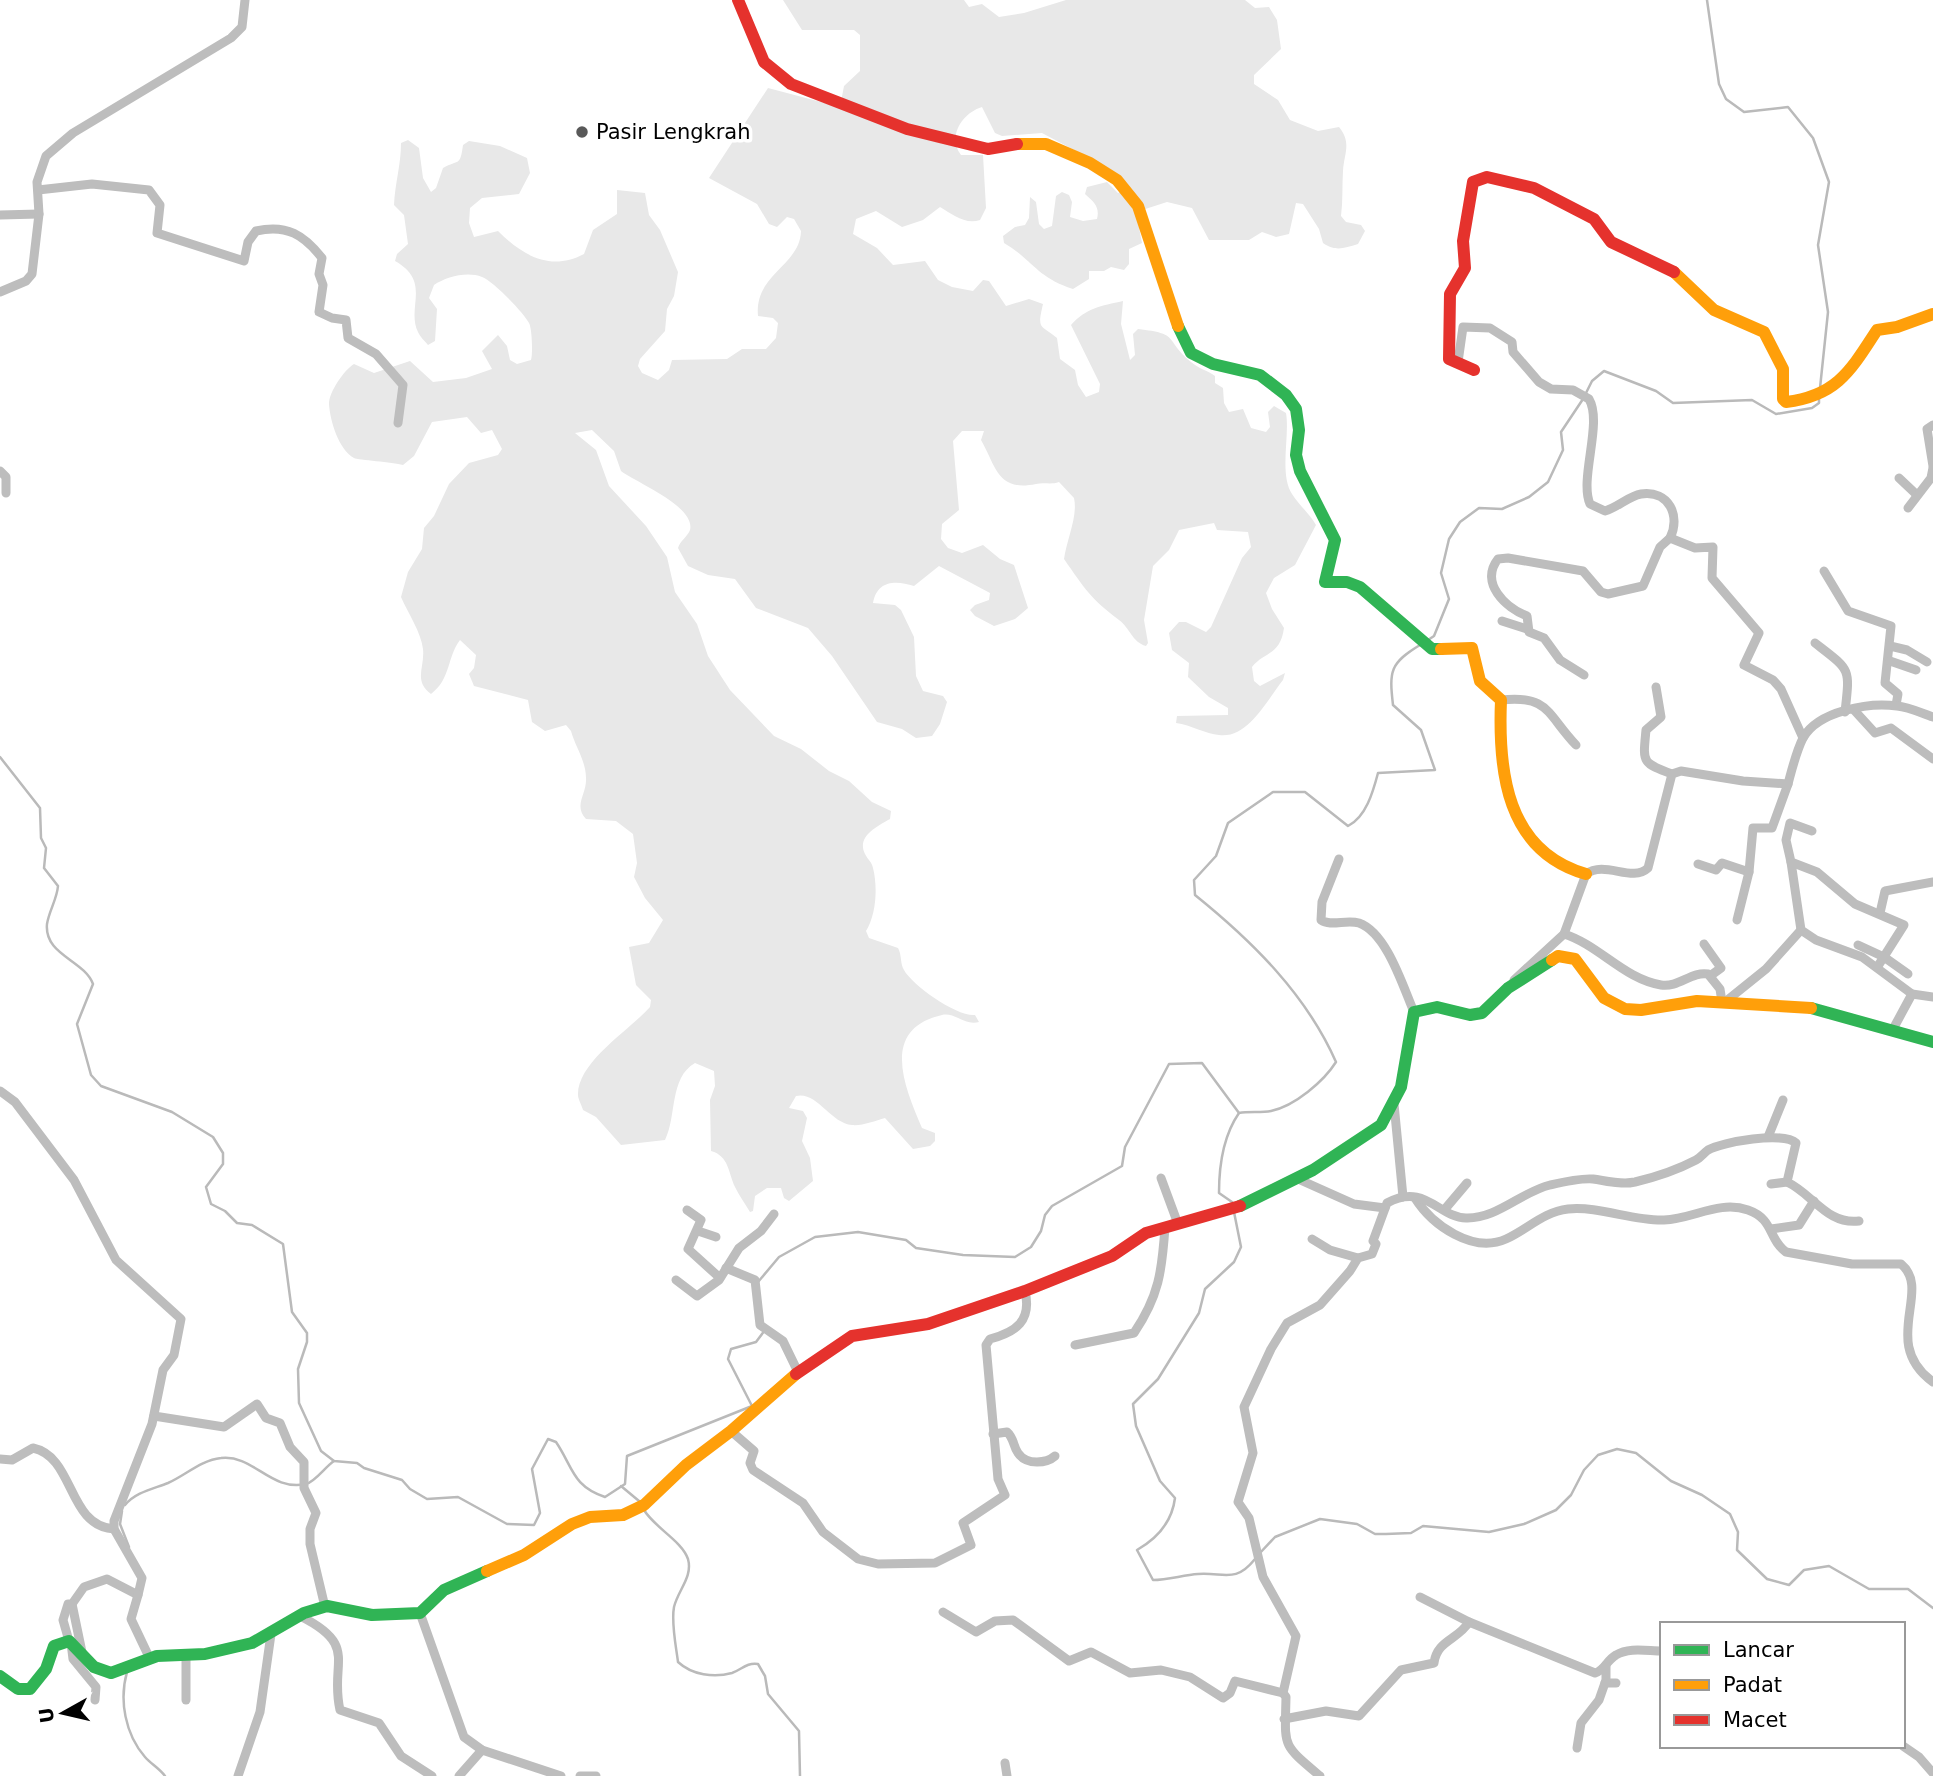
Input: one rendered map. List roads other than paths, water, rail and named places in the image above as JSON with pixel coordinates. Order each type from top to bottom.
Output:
[{"type":"street","points":[[0,292],[26,281],[32,274],[39,214],[40,166],[51,151],[73,133],[231,38],[242,27],[245,0]]},
{"type":"street","points":[[738,0],[765,62],[791,84],[907,129],[972,146],[988,149],[1020,143],[1046,144],[1090,163],[1117,180],[1138,206],[1178,326],[1191,353],[1205,361],[1260,375],[1286,395],[1296,409],[1299,430],[1296,455],[1300,471],[1335,540],[1334,555],[1325,582],[1348,582],[1360,587],[1394,613],[1425,644],[1441,651],[1471,647],[1480,681],[1501,701],[1499,748],[1518,823],[1547,855],[1569,869],[1586,874]]},
{"type":"street","points":[[1474,370],[1448,357],[1450,294],[1464,270],[1463,241],[1472,182],[1487,177],[1534,188],[1577,209],[1594,219],[1611,242],[1667,267],[1714,310],[1764,332],[1783,369],[1784,401],[1800,402],[1820,394],[1853,370],[1877,330],[1897,327],[1933,314]]},
{"type":"street","points":[[38,190],[92,184],[149,190],[160,205],[157,233],[244,261],[248,242],[256,231],[271,228],[300,234],[322,258],[319,266],[323,285],[319,312],[346,320],[348,338],[376,354],[403,385],[398,423]]},
{"type":"street","points":[[0,215],[39,214]]},
{"type":"street","points":[[1458,362],[1463,327],[1490,328],[1514,344],[1514,354],[1539,382],[1551,388],[1573,390],[1587,397],[1592,404],[1593,438],[1588,475],[1590,504],[1605,510],[1640,494],[1665,498],[1675,519],[1670,538],[1660,547],[1643,586],[1608,594],[1601,592],[1581,570],[1508,558],[1499,559],[1493,571],[1494,590],[1505,605],[1527,617],[1527,629]]},
{"type":"street","points":[[1908,508],[1931,478],[1933,467],[1927,429],[1933,425]]},
{"type":"street","points":[[0,471],[7,482],[6,493]]},
{"type":"street","points":[[1899,478],[1917,495]]},
{"type":"street","points":[[1670,538],[1695,548],[1713,548],[1713,578],[1759,633],[1744,665],[1773,680],[1781,689],[1803,738]]},
{"type":"street","points":[[1824,571],[1848,611],[1891,626],[1890,661],[1885,683],[1898,694],[1896,705]]},
{"type":"street","points":[[1502,621],[1544,638],[1560,660],[1584,675]]},
{"type":"street","points":[[1815,643],[1846,671],[1850,711],[1875,733],[1891,728],[1933,758]]},
{"type":"street","points":[[1890,646],[1907,650],[1927,662]]},
{"type":"street","points":[[1890,661],[1916,670]]},
{"type":"street","points":[[1656,687],[1661,717],[1646,730],[1645,760],[1649,766],[1672,774],[1683,771],[1743,781],[1788,784]]},
{"type":"street","points":[[1501,701],[1522,698],[1540,703],[1576,745]]},
{"type":"street","points":[[1737,920],[1749,872],[1753,828],[1772,828],[1803,738],[1820,722],[1850,711],[1896,705],[1933,717]]},
{"type":"street","points":[[1413,1012],[1437,1007],[1476,1015],[1488,1010],[1528,964],[1564,934],[1586,874],[1597,868],[1636,873],[1646,870],[1672,774]]},
{"type":"street","points":[[1812,831],[1790,823],[1786,840],[1801,930],[1816,940],[1878,966],[1912,994],[1933,997]]},
{"type":"street","points":[[70,1642],[94,1667],[111,1673],[150,1659],[214,1653],[252,1643],[300,1616],[325,1606],[372,1615],[420,1613],[444,1590],[524,1555],[579,1521],[638,1508],[798,1372],[856,1334],[929,1324],[1025,1291],[1116,1253],[1146,1233],[1234,1207],[1298,1179],[1375,1131],[1394,1104],[1405,1071],[1413,1012],[1399,972],[1373,933],[1360,923],[1326,923],[1321,920],[1322,902],[1339,859]]},
{"type":"street","points":[[1791,862],[1807,865],[1826,878],[1846,899],[1905,925],[1878,966]]},
{"type":"street","points":[[1698,864],[1717,870],[1722,863],[1749,872]]},
{"type":"street","points":[[1880,913],[1885,891],[1933,882]]},
{"type":"street","points":[[1724,1002],[1766,968],[1801,930]]},
{"type":"street","points":[[1564,934],[1593,945],[1616,964],[1661,985],[1677,983],[1702,973],[1710,976],[1720,989],[1724,1002]]},
{"type":"street","points":[[1704,944],[1721,969],[1710,976]]},
{"type":"street","points":[[1858,945],[1884,957],[1908,974]]},
{"type":"street","points":[[1508,988],[1562,955],[1575,959],[1604,998],[1625,1009],[1641,1010],[1697,1001],[1811,1007],[1933,1042]]},
{"type":"street","points":[[1892,1031],[1912,994]]},
{"type":"street","points":[[0,1091],[15,1102],[74,1180],[116,1260],[180,1316],[174,1356],[163,1370],[154,1416],[114,1521],[114,1529],[140,1571],[142,1582],[131,1619],[150,1659]]},
{"type":"street","points":[[1768,1137],[1783,1100]]},
{"type":"street","points":[[1394,1104],[1403,1197]]},
{"type":"street","points":[[1312,1239],[1330,1250],[1358,1258],[1372,1254],[1376,1244],[1373,1241],[1388,1202],[1403,1197],[1432,1201],[1460,1217],[1469,1218],[1495,1211],[1533,1189],[1585,1180],[1637,1182],[1697,1160],[1710,1149],[1768,1137],[1793,1139],[1796,1143],[1787,1182]]},
{"type":"street","points":[[1075,1345],[1134,1333],[1151,1307],[1161,1280],[1171,1226],[1161,1178]]},
{"type":"street","points":[[1298,1179],[1354,1204],[1385,1208]]},
{"type":"street","points":[[1771,1184],[1787,1182],[1840,1220],[1859,1221]]},
{"type":"street","points":[[1445,1209],[1467,1183]]},
{"type":"street","points":[[1415,1198],[1429,1216],[1450,1232],[1489,1242],[1514,1236],[1549,1213],[1571,1209],[1662,1220],[1718,1208],[1736,1207],[1760,1215],[1782,1249],[1793,1254],[1852,1264],[1898,1264],[1907,1269],[1914,1292],[1907,1340],[1909,1353],[1917,1368],[1933,1381]]},
{"type":"street","points":[[1771,1229],[1799,1225],[1814,1201]]},
{"type":"street","points":[[687,1210],[701,1218],[698,1231],[688,1248],[720,1279]]},
{"type":"street","points":[[676,1280],[695,1296],[720,1279],[739,1248],[761,1231],[774,1214]]},
{"type":"street","points":[[698,1231],[716,1237]]},
{"type":"street","points":[[1321,1776],[1288,1749],[1284,1719],[1286,1697],[1283,1693],[1296,1636],[1293,1625],[1266,1583],[1250,1518],[1238,1502],[1253,1453],[1244,1407],[1285,1325],[1320,1306],[1358,1258]]},
{"type":"street","points":[[726,1268],[755,1280],[761,1327],[776,1334],[798,1372]]},
{"type":"street","points":[[731,1431],[754,1451],[750,1463],[753,1470],[803,1503],[835,1544],[858,1559],[889,1564],[935,1563],[970,1546],[964,1522],[1005,1495],[999,1480],[993,1434],[986,1345],[990,1339],[1006,1335],[1022,1324],[1028,1301],[1025,1291]]},
{"type":"street","points":[[154,1416],[224,1427],[257,1404],[265,1418],[280,1423],[290,1447],[304,1462],[305,1492],[316,1513],[310,1529],[312,1553],[325,1606]]},
{"type":"street","points":[[993,1434],[1012,1434],[1018,1454],[1026,1460],[1037,1463],[1055,1456]]},
{"type":"street","points":[[0,1459],[10,1460],[33,1448],[45,1453],[58,1462],[67,1485],[87,1516],[100,1526],[114,1529]]},
{"type":"street","points":[[94,1700],[96,1687],[73,1659],[63,1620],[68,1604],[72,1604],[84,1587],[107,1579],[138,1595]]},
{"type":"street","points":[[1420,1597],[1469,1622],[1592,1672],[1600,1672],[1617,1654],[1629,1651],[1660,1651]]},
{"type":"street","points":[[72,1604],[83,1657]]},
{"type":"street","points":[[943,1612],[976,1632],[995,1621],[1013,1620],[1069,1661],[1091,1652],[1130,1673],[1161,1670],[1190,1677],[1223,1698],[1230,1693],[1235,1681],[1283,1693]]},
{"type":"street","points":[[420,1613],[464,1737],[482,1750],[561,1776]]},
{"type":"street","points":[[300,1616],[327,1630],[333,1638],[340,1666],[340,1710],[379,1723],[401,1756],[432,1776]]},
{"type":"street","points":[[1284,1719],[1326,1711],[1359,1716],[1401,1670],[1434,1663],[1441,1644],[1458,1634],[1469,1622]]},
{"type":"street","points":[[237,1776],[260,1712],[271,1634]]},
{"type":"street","points":[[0,1676],[18,1689],[30,1689],[46,1669],[54,1646],[70,1642]]},
{"type":"street","points":[[186,1655],[186,1700]]},
{"type":"street","points":[[1577,1748],[1581,1723],[1596,1705],[1605,1683],[1606,1663]]},
{"type":"street","points":[[1605,1683],[1616,1683]]},
{"type":"street","points":[[1905,1747],[1919,1757],[1933,1773]]},
{"type":"street","points":[[459,1776],[482,1750]]},
{"type":"street","points":[[1005,1763],[1007,1776]]},
{"type":"street","points":[[580,1776],[596,1776]]},
{"type":"waterway","points":[[1707,0],[1719,84],[1726,99],[1744,112],[1788,107],[1813,138],[1829,182],[1818,245],[1828,312],[1820,388]]},
{"type":"waterway","points":[[1586,393],[1592,381],[1604,371],[1656,391],[1673,403],[1752,400],[1776,414],[1812,408],[1819,403],[1819,398]]},
{"type":"waterway","points":[[1428,640],[1434,636],[1449,599],[1441,573],[1449,539],[1460,522],[1479,508],[1502,509],[1529,497],[1548,482],[1563,450],[1561,432],[1583,399]]},
{"type":"waterway","points":[[1232,1202],[1219,1193],[1220,1172],[1226,1141],[1239,1113],[1271,1111],[1290,1104],[1316,1085],[1336,1062],[1324,1037],[1293,991],[1257,950],[1195,895],[1194,880],[1216,856],[1228,823],[1273,792],[1305,792],[1348,826],[1360,817],[1364,810],[1378,773],[1435,770],[1421,730],[1393,705],[1391,684],[1394,669],[1403,657],[1420,645]]},
{"type":"waterway","points":[[0,757],[40,808],[41,838],[46,848],[44,868],[58,886],[48,919],[48,934],[58,950],[82,969],[93,984],[77,1024],[91,1075],[101,1086],[172,1112],[213,1137],[223,1153],[223,1164],[206,1187],[211,1204],[225,1211],[237,1223],[252,1225],[283,1244],[292,1312],[307,1333],[307,1342],[298,1369],[299,1403],[321,1451],[334,1461],[357,1463],[364,1468],[402,1480],[410,1489],[427,1499],[458,1497],[507,1524],[534,1525],[540,1513],[532,1469],[548,1439],[556,1442],[579,1481],[594,1493],[605,1497],[625,1484],[627,1456],[752,1406],[728,1359],[731,1349],[756,1342],[765,1330]]},
{"type":"waterway","points":[[758,1282],[779,1257],[815,1237],[858,1232],[906,1240],[916,1248],[963,1255],[1015,1257],[1031,1247],[1041,1231],[1045,1215],[1052,1206],[1122,1166],[1125,1147],[1169,1064],[1202,1063],[1239,1113]]},
{"type":"waterway","points":[[1234,1212],[1241,1247],[1234,1262],[1205,1289],[1199,1313],[1158,1379],[1133,1404],[1136,1426],[1160,1481],[1175,1498],[1171,1515],[1163,1528],[1137,1550],[1153,1580],[1198,1574],[1235,1574],[1248,1567],[1255,1559]]},
{"type":"waterway","points":[[1259,1554],[1275,1537],[1320,1519],[1357,1524],[1375,1534],[1411,1533],[1423,1526],[1489,1532],[1524,1524],[1556,1510],[1571,1495],[1584,1470],[1598,1455],[1617,1449],[1636,1453],[1671,1481],[1702,1495],[1730,1514],[1738,1532],[1737,1550],[1767,1579],[1789,1585],[1804,1570],[1829,1566],[1869,1589],[1908,1589],[1933,1608]]},
{"type":"waterway","points":[[125,1505],[139,1494],[168,1483],[214,1459],[232,1458],[282,1483],[294,1485],[309,1483],[334,1461]]},
{"type":"waterway","points":[[621,1486],[639,1501]]},
{"type":"waterway","points":[[644,1510],[680,1546],[688,1559],[688,1572],[673,1613],[678,1662],[696,1673],[711,1675],[732,1673],[747,1665],[758,1664],[765,1676],[768,1694],[799,1731],[800,1776]]},
{"type":"waterway","points":[[122,1511],[120,1524],[129,1547]]},
{"type":"waterway","points":[[127,1672],[124,1705],[128,1727],[138,1748],[165,1776]]},
{"type":"place","name":"Pasir Lengkrah","points":[[582,132]]}]
